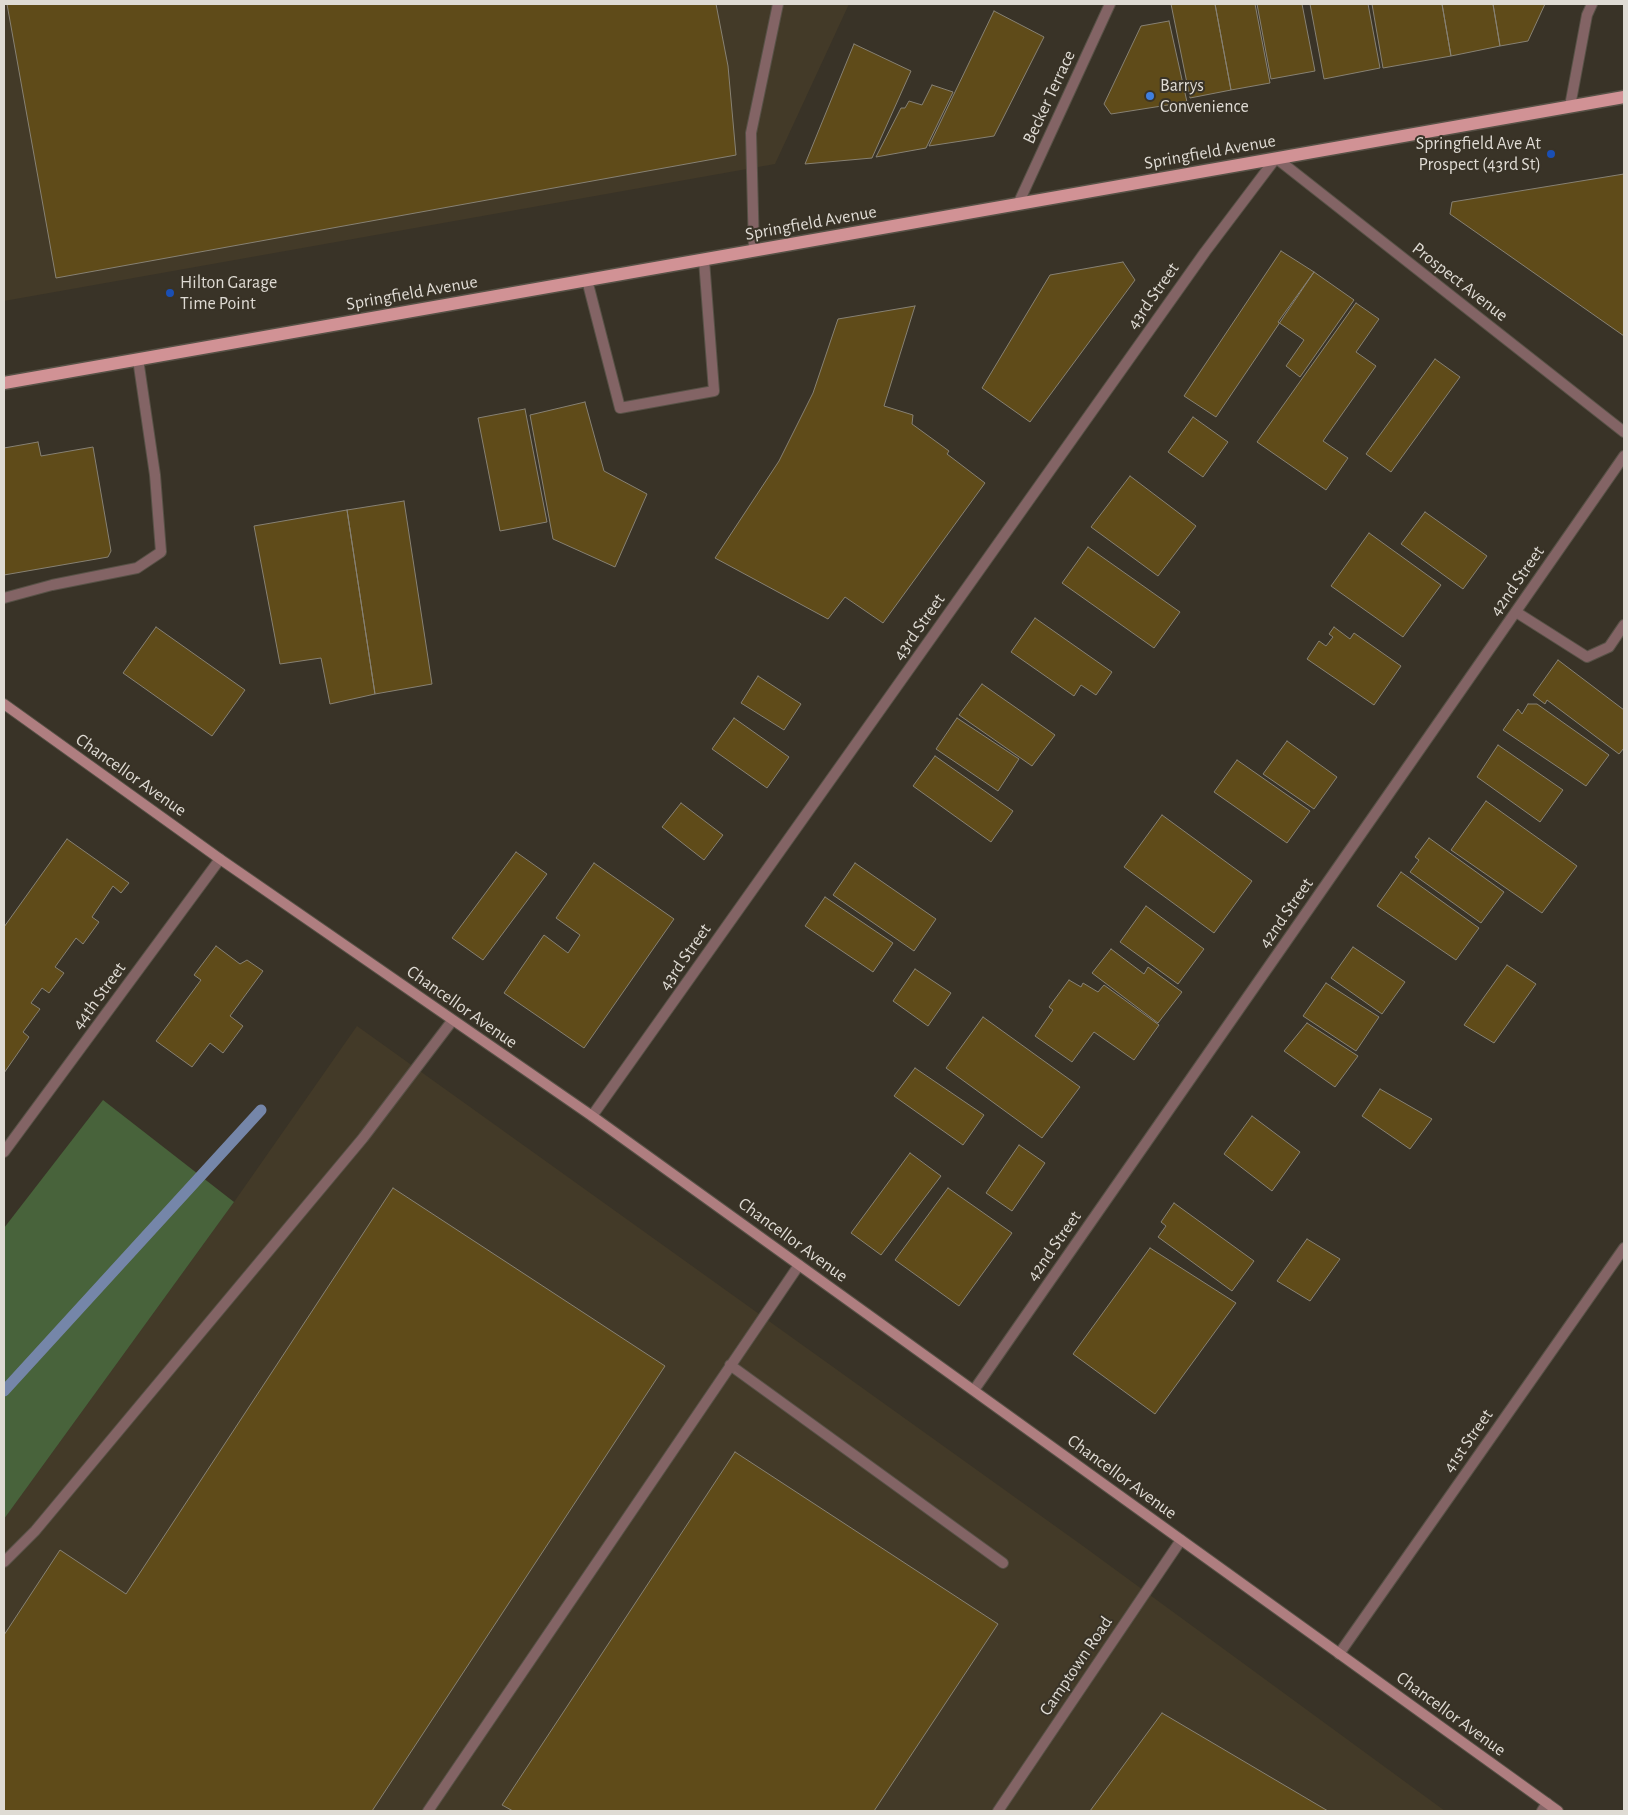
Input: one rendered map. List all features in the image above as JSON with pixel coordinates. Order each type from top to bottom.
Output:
[{"type":"main road","name":"Springfield Avenue","points":[[4,383],[1624,97]]},
{"type":"main road","name":"Chancellor Avenue","points":[[4,704],[220,859],[592,1116],[1339,1654],[1545,1807],[1558,1811]]},
{"type":"street","points":[[754,251],[751,133],[778,4]]},
{"type":"street","name":"Becker Terrace","points":[[1018,204],[1110,4]]},
{"type":"street","points":[[1570,106],[1587,15],[1592,4]]},
{"type":"street","name":"Prospect Avenue","points":[[1276,158],[1624,432]]},
{"type":"street","name":"43rd Street","points":[[592,1116],[1210,244],[1276,158]]},
{"type":"street","points":[[587,280],[620,408],[714,391],[704,260]]},
{"type":"street","points":[[4,598],[52,585],[137,568],[161,552],[156,475],[138,359]]},
{"type":"street","name":"42nd Street","points":[[974,1390],[1624,456]]},
{"type":"street","points":[[1516,612],[1587,657],[1608,647],[1624,625]]},
{"type":"street","name":"44th Street","points":[[4,1152],[220,859]]},
{"type":"street","points":[[4,1562],[35,1531],[363,1138],[452,1021]]},
{"type":"street","name":"41st Street","points":[[1339,1654],[1624,1248]]},
{"type":"street","points":[[428,1811],[799,1265]]},
{"type":"street","points":[[730,1365],[1003,1562]]},
{"type":"street","name":"Camptown Road","points":[[998,1811],[1181,1540]]},
{"type":"shaded area","points":[[4,4],[849,4],[775,164],[4,301]]},
{"type":"shaded area","points":[[357,1026],[1083,1546],[1445,1811],[4,1811],[4,1519],[234,1202]]},
{"type":"green space","points":[[103,1100],[234,1202],[4,1519],[4,1228]]},
{"type":"building","points":[[7,4],[716,4],[728,66],[736,155],[56,278]]},
{"type":"building","points":[[1171,4],[1215,4],[1231,90],[1190,98]]},
{"type":"building","points":[[1215,4],[1255,4],[1270,83],[1231,90]]},
{"type":"building","points":[[1257,4],[1302,4],[1315,71],[1271,79]]},
{"type":"building","points":[[1310,4],[1368,4],[1380,68],[1324,79]]},
{"type":"building","points":[[1372,4],[1442,4],[1451,56],[1383,68]]},
{"type":"building","points":[[1442,4],[1493,4],[1500,46],[1451,56]]},
{"type":"building","points":[[1493,4],[1545,4],[1528,41],[1500,46]]},
{"type":"building","points":[[994,11],[1044,37],[994,136],[929,146]]},
{"type":"building","points":[[1169,21],[1187,102],[1111,114],[1104,104],[1141,26]]},
{"type":"building","points":[[854,44],[911,71],[872,158],[805,164]]},
{"type":"building","points":[[932,85],[953,92],[926,148],[876,157],[901,108],[905,108],[909,101],[922,105]]},
{"type":"building","points":[[1624,174],[1624,336],[1450,214],[1452,202]]},
{"type":"building","points":[[1281,251],[1314,272],[1216,417],[1184,396]]},
{"type":"building","points":[[1123,262],[1135,280],[1030,422],[982,388],[1050,275]]},
{"type":"building","points":[[1314,272],[1354,300],[1300,377],[1286,366],[1304,340],[1278,322]]},
{"type":"building","points":[[1356,303],[1379,319],[1356,352],[1376,366],[1323,441],[1348,458],[1326,490],[1257,442]]},
{"type":"building","points":[[915,306],[884,406],[913,415],[912,424],[949,451],[947,454],[985,483],[883,623],[845,597],[828,619],[715,558],[779,461],[813,393],[838,319]]},
{"type":"building","points":[[1435,359],[1460,377],[1391,472],[1366,454]]},
{"type":"building","points":[[585,402],[604,471],[647,494],[615,567],[553,539],[530,415]]},
{"type":"building","points":[[525,409],[547,522],[500,531],[478,418]]},
{"type":"building","points":[[1193,417],[1228,442],[1203,477],[1168,452]]},
{"type":"building","points":[[38,442],[41,456],[93,447],[111,551],[108,557],[4,575],[4,448]]},
{"type":"building","points":[[1130,476],[1196,526],[1158,576],[1091,527]]},
{"type":"building","points":[[404,501],[432,684],[375,694],[347,510]]},
{"type":"building","points":[[347,510],[375,694],[330,704],[321,658],[280,664],[254,526]]},
{"type":"building","points":[[1425,512],[1487,556],[1463,589],[1401,544]]},
{"type":"building","points":[[1369,533],[1441,585],[1403,637],[1331,586]]},
{"type":"building","points":[[1088,547],[1180,612],[1154,648],[1062,583]]},
{"type":"building","points":[[1035,618],[1112,672],[1096,695],[1081,685],[1074,696],[1011,652]]},
{"type":"building","points":[[156,627],[245,690],[212,736],[123,673]]},
{"type":"building","points":[[1334,627],[1350,639],[1354,633],[1401,666],[1374,705],[1307,659],[1319,641],[1326,646],[1333,637],[1329,634]]},
{"type":"building","points":[[1558,660],[1624,710],[1624,748],[1619,754],[1547,700],[1545,704],[1533,695]]},
{"type":"building","points":[[758,676],[801,704],[784,730],[741,703]]},
{"type":"building","points":[[982,684],[1055,735],[1032,766],[959,715]]},
{"type":"building","points":[[1528,704],[1537,704],[1609,755],[1586,786],[1503,730],[1518,709],[1522,714]]},
{"type":"building","points":[[734,718],[789,757],[767,788],[712,749]]},
{"type":"building","points":[[957,718],[1019,759],[998,791],[936,749]]},
{"type":"building","points":[[1287,741],[1337,777],[1314,809],[1263,774]]},
{"type":"building","points":[[1498,745],[1563,790],[1540,822],[1477,777]]},
{"type":"building","points":[[935,756],[1013,811],[991,842],[913,786]]},
{"type":"building","points":[[1237,760],[1310,811],[1287,843],[1214,792]]},
{"type":"building","points":[[1486,801],[1577,866],[1542,913],[1451,850]]},
{"type":"building","points":[[681,803],[723,835],[704,860],[662,827]]},
{"type":"building","points":[[1162,815],[1252,881],[1214,933],[1124,867]]},
{"type":"building","points":[[1429,838],[1504,892],[1481,923],[1410,872],[1419,860],[1415,857]]},
{"type":"building","points":[[67,839],[129,883],[121,893],[113,886],[92,917],[99,922],[83,944],[76,938],[55,967],[64,973],[49,993],[42,988],[31,1003],[40,1009],[23,1032],[29,1037],[4,1073],[4,927]]},
{"type":"building","points":[[516,852],[547,874],[483,960],[452,938]]},
{"type":"building","points":[[594,863],[674,919],[584,1048],[504,993],[544,935],[568,953],[580,935],[556,918]]},
{"type":"building","points":[[855,863],[936,919],[914,951],[833,895]]},
{"type":"building","points":[[1401,872],[1479,928],[1456,960],[1377,906]]},
{"type":"building","points":[[825,897],[893,943],[873,972],[805,926]]},
{"type":"building","points":[[1146,906],[1204,949],[1178,984],[1120,942]]},
{"type":"building","points":[[216,946],[240,964],[247,960],[263,971],[230,1016],[243,1026],[223,1053],[210,1043],[192,1067],[156,1041],[201,980],[194,975]]},
{"type":"building","points":[[1353,947],[1405,982],[1382,1014],[1331,978]]},
{"type":"building","points":[[1111,949],[1144,974],[1148,967],[1182,992],[1158,1023],[1092,973]]},
{"type":"building","points":[[1507,965],[1536,984],[1494,1043],[1464,1025]]},
{"type":"building","points":[[915,969],[951,993],[928,1026],[893,1001]]},
{"type":"building","points":[[1069,980],[1081,987],[1083,983],[1098,992],[1104,985],[1159,1025],[1134,1060],[1094,1032],[1072,1062],[1035,1036],[1053,1010],[1049,1007]]},
{"type":"building","points":[[1326,983],[1379,1017],[1356,1051],[1303,1016]]},
{"type":"building","points":[[983,1017],[1080,1087],[1042,1138],[946,1068]]},
{"type":"building","points":[[1307,1023],[1358,1056],[1335,1087],[1284,1051]]},
{"type":"building","points":[[915,1068],[984,1115],[963,1145],[894,1096]]},
{"type":"building","points":[[1380,1089],[1432,1119],[1410,1149],[1362,1116]]},
{"type":"building","points":[[1252,1116],[1300,1152],[1272,1191],[1224,1154]]},
{"type":"building","points":[[1019,1145],[1045,1163],[1012,1211],[986,1193]]},
{"type":"building","points":[[910,1153],[941,1176],[881,1255],[851,1233]]},
{"type":"building","points":[[393,1188],[665,1366],[372,1811],[4,1811],[4,1635],[60,1550],[126,1594]]},
{"type":"building","points":[[948,1188],[1012,1233],[959,1306],[895,1260]]},
{"type":"building","points":[[1174,1203],[1254,1261],[1232,1291],[1158,1237],[1166,1226],[1161,1222]]},
{"type":"building","points":[[1307,1239],[1340,1259],[1310,1301],[1277,1281]]},
{"type":"building","points":[[1150,1248],[1236,1303],[1155,1414],[1073,1354]]},
{"type":"building","points":[[735,1452],[998,1624],[874,1811],[513,1811],[502,1805]]},
{"type":"building","points":[[1162,1713],[1328,1811],[1090,1811]]},
{"type":"waterway","points":[[4,1391],[261,1110]]},
{"type":"place","name":"Barrys Convenience","points":[[1150,96]]},
{"type":"place","name":"Springfield Ave At Prospect (43rd St)","points":[[1551,154]]},
{"type":"place","name":"Hilton Garage Time Point","points":[[170,293]]}]
